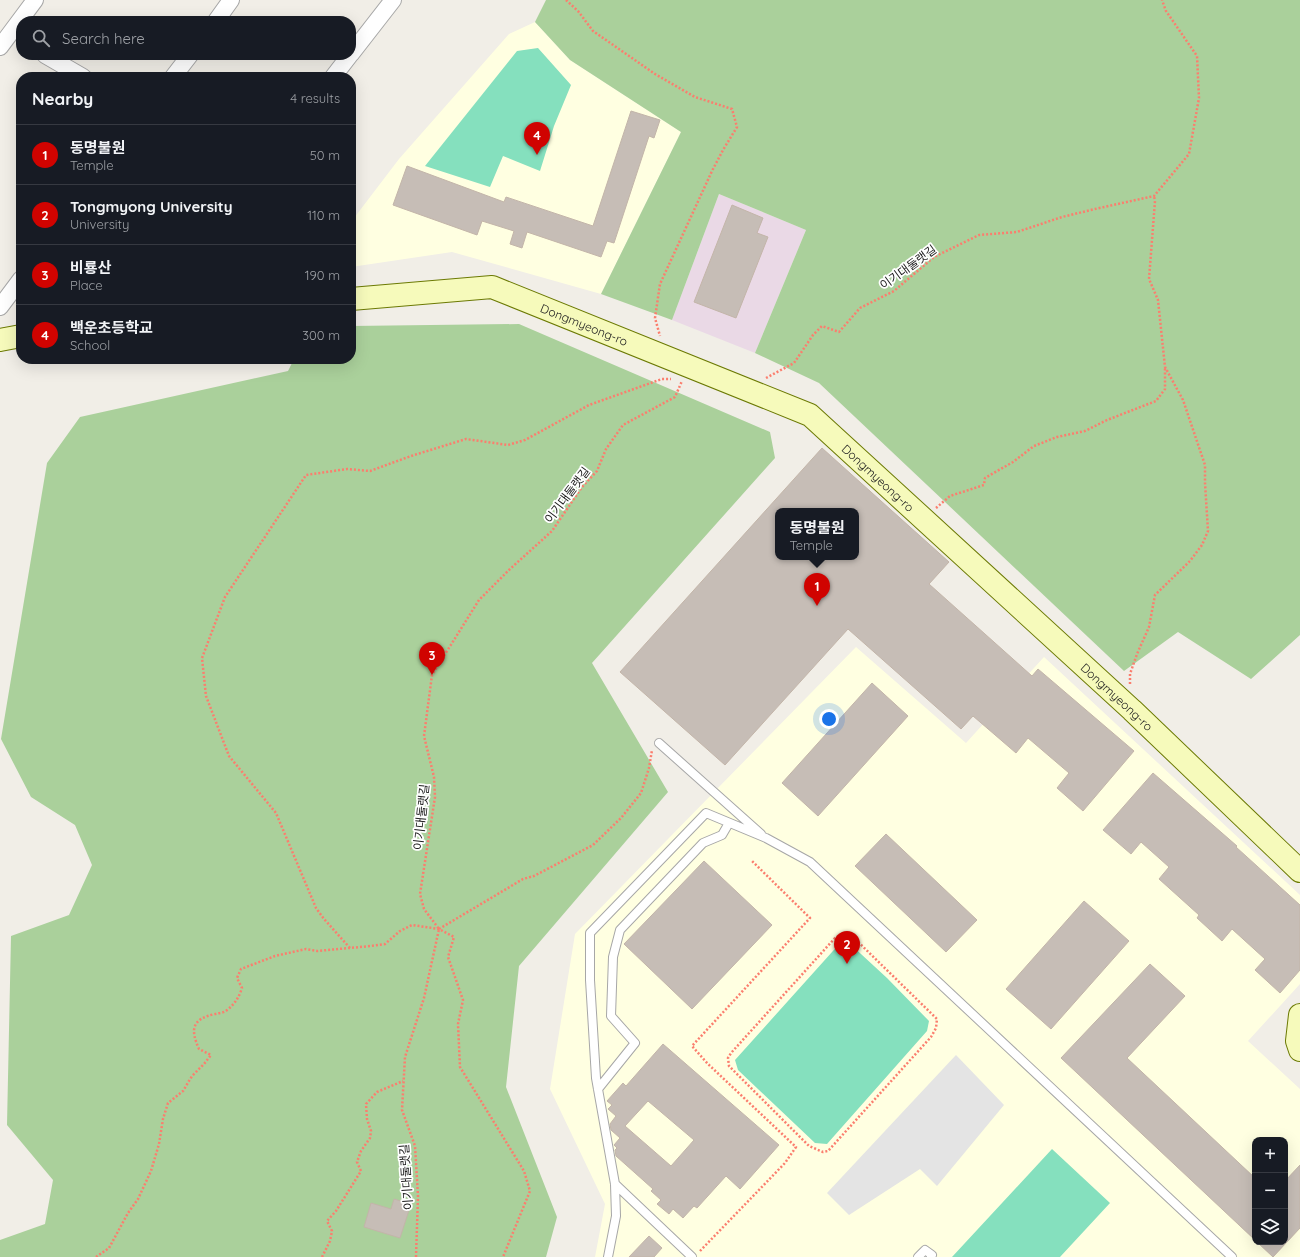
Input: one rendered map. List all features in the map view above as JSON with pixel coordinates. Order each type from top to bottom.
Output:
[{"type":"street","points":[[24,16],[35,0]]},
{"type":"street","points":[[220,16],[231,0]]},
{"type":"street","points":[[356,48],[393,0]]},
{"type":"street","points":[[8,38],[16,27]]},
{"type":"street","points":[[54,60],[74,72]]},
{"type":"street","points":[[177,72],[186,60]]},
{"type":"street","points":[[337,72],[347,60]]},
{"type":"street","points":[[0,307],[16,286]]},
{"type":"street","name":"Dongmyeong-ro","points":[[356,299],[492,287],[810,415],[1132,710],[1300,871]]},
{"type":"street","points":[[0,340],[16,337]]},
{"type":"street","points":[[1300,1015],[1297,1041],[1300,1050]]},
{"type":"lane","points":[[660,743],[766,838]]},
{"type":"lane","points":[[608,1257],[616,1216],[615,1184],[596,1078],[590,980],[590,933],[706,813],[766,838],[810,862],[1232,1257]]},
{"type":"lane","points":[[598,1089],[635,1043],[611,1016],[613,957],[620,930],[703,843],[722,836],[729,823]]},
{"type":"lane","points":[[615,1184],[692,1257]]},
{"type":"lane","points":[[918,1257],[925,1250],[932,1255],[931,1257]]},
{"type":"path","points":[[566,0],[578,11],[593,31],[655,74],[694,96],[732,109],[737,127],[712,171],[660,284],[655,318],[667,358]]},
{"type":"path","points":[[923,518],[950,496],[984,485],[985,478],[1013,462],[1034,446],[1085,431],[1106,420],[1156,401],[1165,389],[1165,367],[1158,300],[1148,279],[1155,201],[1154,196],[1189,154],[1199,98],[1197,56],[1166,11],[1162,0]]},
{"type":"path","name":"이기대둘랫길","points":[[763,379],[794,363],[812,335],[822,326],[840,332],[860,308],[894,291],[934,257],[979,235],[1017,232],[1082,212],[1154,196]]},
{"type":"path","points":[[1132,710],[1130,674],[1149,627],[1155,596],[1190,561],[1202,545],[1208,532],[1205,466],[1183,400],[1165,367]]},
{"type":"path","name":"이기대둘랫길","points":[[350,948],[316,908],[276,813],[228,756],[206,696],[202,658],[225,597],[306,475],[347,469],[370,471],[410,456],[466,439],[508,445],[524,440],[589,406],[662,379],[683,380],[675,397],[623,425],[606,449],[597,471],[582,487],[552,531],[510,569],[479,600],[432,675],[424,736],[434,777],[435,797],[420,894],[424,909],[438,929],[424,998],[405,1057],[402,1110],[415,1146],[418,1196],[416,1257]]},
{"type":"path","points":[[438,929],[523,879],[534,876],[593,845],[621,818],[641,793],[649,768],[653,745],[660,743]]},
{"type":"path","points":[[700,1252],[785,1163],[796,1147],[692,1046],[810,918],[752,861]]},
{"type":"path","points":[[96,1257],[109,1248],[128,1213],[138,1199],[151,1171],[159,1144],[163,1119],[168,1103],[183,1091],[192,1076],[211,1055],[199,1050],[194,1037],[195,1025],[200,1019],[226,1011],[238,999],[242,988],[237,978],[241,969],[275,956],[306,949],[317,951],[385,944],[400,931],[412,925],[438,929],[454,937],[448,957],[463,1000],[458,1024],[460,1067],[524,1170],[530,1190],[503,1257]]},
{"type":"path","points":[[840,935],[851,935],[937,1019],[936,1028],[931,1037],[828,1151],[823,1152],[809,1146],[729,1066],[728,1058],[731,1053],[835,938],[840,935]]},
{"type":"path","points":[[322,1257],[330,1241],[332,1231],[328,1221],[361,1171],[357,1162],[361,1151],[370,1138],[371,1130],[367,1119],[366,1104],[377,1092],[403,1081]]},
{"type":"shaded area","points":[[535,22],[570,60],[681,132],[601,294],[452,252],[356,266],[356,215],[399,159],[509,34]]},
{"type":"shaded area","points":[[719,194],[806,230],[755,353],[672,320]]},
{"type":"shaded area","points":[[856,647],[966,743],[1044,657],[1300,895],[1300,984],[1248,1041],[1300,1089],[1300,1257],[595,1257],[605,1204],[550,1089],[575,934]]},
{"type":"shaded area","points":[[956,1055],[1004,1105],[937,1186],[920,1169],[849,1215],[827,1193]]},
{"type":"green space","points":[[546,0],[1300,0],[1300,635],[1251,679],[1178,632],[1124,671],[819,383],[755,353],[806,230],[719,194],[672,320],[601,294],[681,132],[570,60],[535,22]]},
{"type":"green space","points":[[538,48],[571,85],[554,126],[540,171],[503,156],[490,187],[425,166],[517,51]]},
{"type":"green space","points":[[519,324],[770,432],[775,458],[592,663],[668,792],[519,966],[506,1087],[557,1217],[546,1257],[0,1257],[0,1240],[45,1224],[53,1180],[7,1125],[11,936],[69,915],[92,865],[75,825],[31,797],[1,739],[47,463],[80,417],[288,371],[292,364],[356,364],[356,326]]},
{"type":"green space","points":[[841,942],[848,942],[887,978],[929,1021],[927,1031],[827,1144],[815,1143],[738,1070],[735,1060]]},
{"type":"green space","points":[[1052,1149],[1110,1203],[1060,1257],[952,1257]]},
{"type":"building","points":[[631,111],[660,120],[654,138],[649,136],[614,243],[607,241],[601,257],[527,232],[522,248],[510,244],[514,231],[482,221],[477,235],[393,205],[407,166],[504,202],[506,197],[593,226]]},
{"type":"building","points":[[732,205],[763,218],[757,233],[768,237],[736,318],[694,302]]},
{"type":"building","points":[[822,448],[949,562],[929,584],[1032,676],[1038,669],[1134,751],[1083,811],[1057,788],[1069,773],[1028,738],[1016,753],[973,716],[961,729],[848,629],[725,765],[620,672]]},
{"type":"building","points":[[872,683],[908,716],[818,816],[782,783]]},
{"type":"building","points":[[1153,773],[1237,846],[1236,847],[1300,905],[1300,970],[1280,993],[1255,970],[1265,959],[1232,929],[1222,941],[1197,918],[1199,915],[1159,879],[1169,867],[1141,842],[1131,854],[1103,830]]},
{"type":"building","points":[[886,834],[977,920],[946,952],[855,866]]},
{"type":"building","points":[[704,861],[772,925],[692,1009],[624,944]]},
{"type":"building","points":[[1084,901],[1129,941],[1051,1029],[1006,989]]},
{"type":"building","points":[[1150,964],[1185,996],[1127,1058],[1252,1175],[1252,1237],[1061,1058]]},
{"type":"building","points":[[663,1044],[779,1145],[740,1189],[726,1176],[697,1208],[694,1206],[683,1218],[673,1209],[669,1214],[657,1204],[661,1200],[651,1191],[653,1189],[616,1156],[615,1150],[617,1148],[614,1145],[620,1138],[611,1130],[610,1124],[616,1116],[608,1109],[612,1105],[607,1101],[623,1083],[626,1086]],"holes":[[[648,1101],[694,1140],[671,1166],[625,1126]]]},
{"type":"building","points":[[1300,1165],[1300,1228],[1288,1241],[1288,1209],[1288,1178]]},
{"type":"building","points":[[394,1199],[411,1204],[400,1238],[364,1227],[371,1203],[391,1209]]},
{"type":"building","points":[[649,1236],[662,1248],[654,1257],[629,1257]]},
{"type":"building","points":[[1260,1245],[1284,1245],[1273,1257]]},
{"type":"place","name":"백운초등학교","points":[[537,155]]},
{"type":"place","name":"동명불원","points":[[817,606]]},
{"type":"place","name":"비룡산","points":[[432,675]]},
{"type":"place","name":"Tongmyong University","points":[[847,964]]}]
